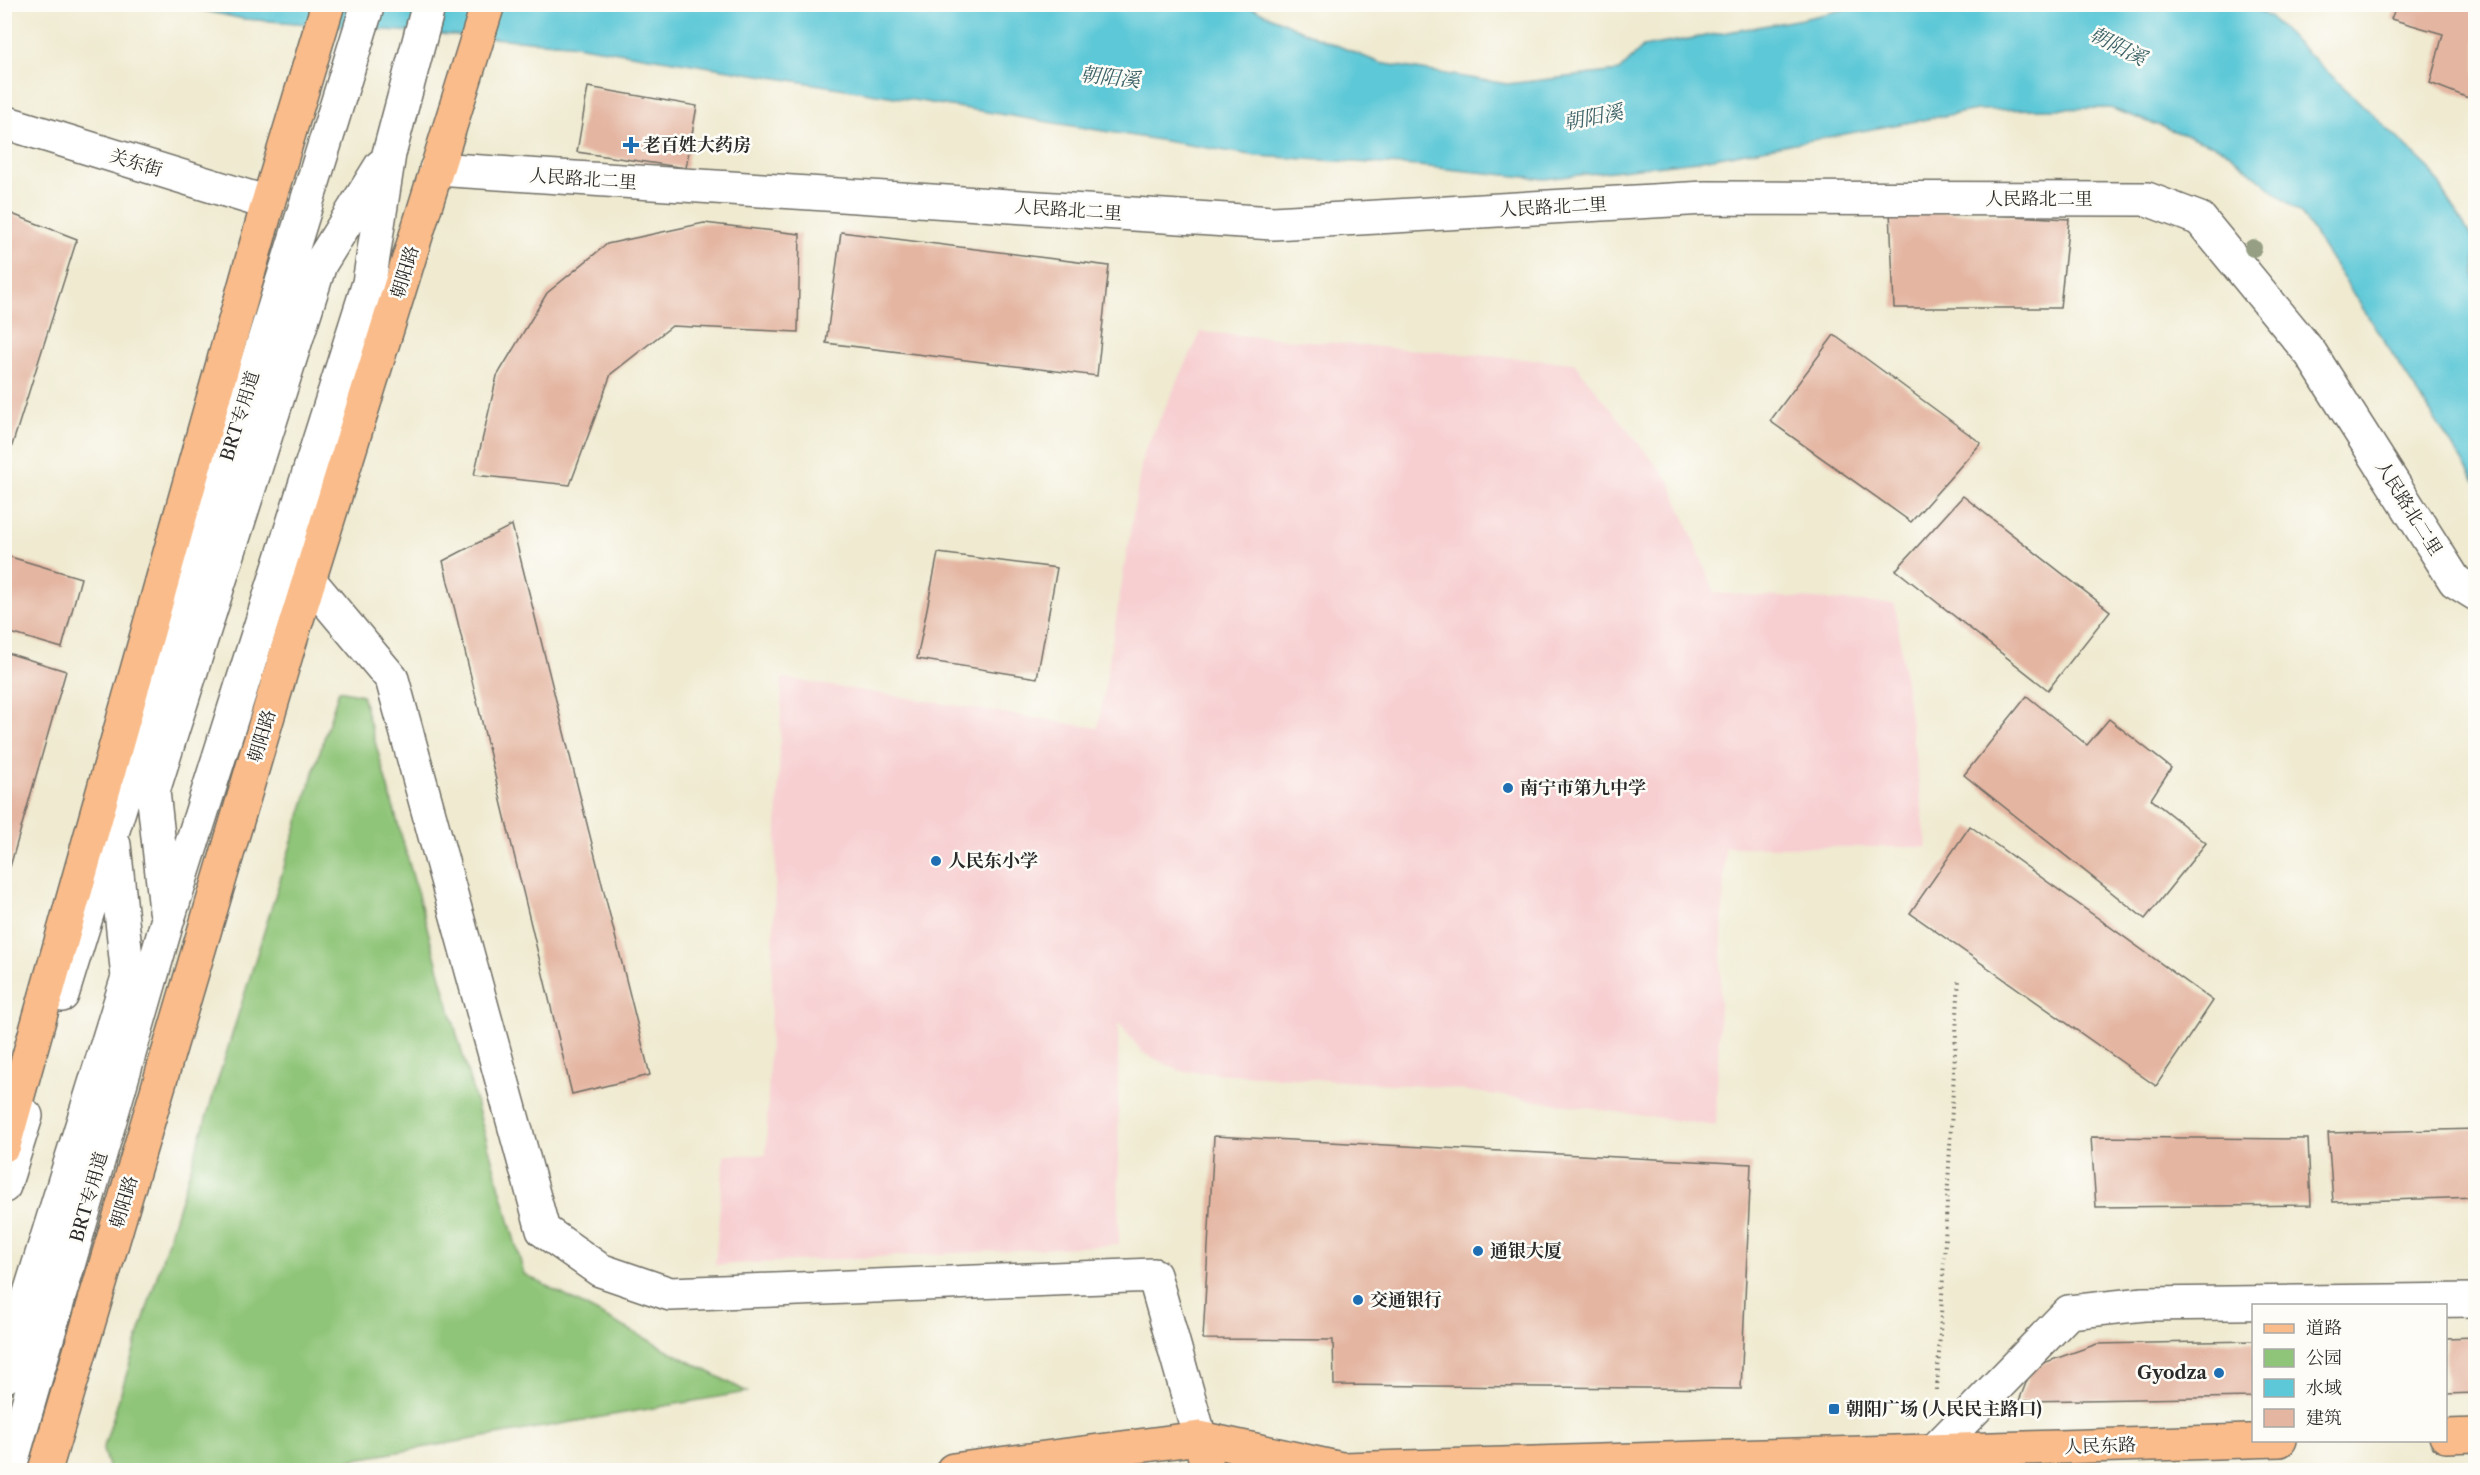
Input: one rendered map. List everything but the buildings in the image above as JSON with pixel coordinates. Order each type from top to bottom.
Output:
[{"type":"main road","points":[[4,1145],[268,203],[328,4]]},
{"type":"main road","name":"朝阳路","points":[[45,1470],[309,580],[488,4]]},
{"type":"main road","points":[[2447,1436],[2475,1435]]},
{"type":"main road","points":[[1200,1438],[1208,1470]]},
{"type":"main road","name":"人民东路","points":[[954,1470],[1200,1438],[1342,1469],[2252,1441]]},
{"type":"street","name":"BRT专用道","points":[[4,1186],[368,4]]},
{"type":"street","name":"BRT专用道","points":[[9,1470],[167,922],[369,283],[388,154],[429,4]]},
{"type":"street","name":"关东街","points":[[4,122],[268,203]]},
{"type":"street","name":"BRT专用道","points":[[167,922],[153,791],[320,264],[388,154]]},
{"type":"street","name":"人民路北二里","points":[[436,169],[1273,223],[1705,198],[2147,199],[2200,219],[2311,354],[2455,581],[2475,594]]},
{"type":"street","points":[[309,580],[392,678],[543,1230],[600,1270],[670,1294],[1154,1275],[1200,1438]]},
{"type":"street","name":"BRT专用道","points":[[4,1377],[128,977],[113,828]]},
{"type":"street","points":[[1934,1450],[2069,1312],[2144,1304],[2475,1300]]},
{"type":"path","points":[[1937,1391],[1959,977]]},
{"type":"shaded area","name":"南宁市第九中学","points":[[1201,332],[1574,363],[1670,482],[1715,593],[1895,604],[1927,847],[1725,847],[1716,1126],[1440,1087],[1180,1071],[1143,1053],[1118,1022],[1119,1245],[715,1265],[724,1155],[766,1155],[782,678],[1098,728],[1143,454]]},
{"type":"green space","points":[[339,690],[362,695],[524,1274],[747,1392],[293,1470],[109,1470],[103,1450]]},
{"type":"water","name":"朝阳溪","points":[[178,5],[1246,5],[1380,63],[1507,84],[1619,71],[1643,47],[1802,19],[1864,5],[2250,5],[2271,18],[2430,169],[2475,243],[2475,481],[2302,215],[2224,149],[2110,108],[1977,110],[1697,161],[1545,179],[1418,166],[1257,156],[569,44],[243,19]]},
{"type":"place","name":"老百姓大药房","points":[[631,145]]},
{"type":"place","name":"南宁市第九中学","points":[[1508,788]]},
{"type":"place","name":"人民东小学","points":[[936,861]]},
{"type":"place","name":"通银大厦","points":[[1478,1251]]},
{"type":"place","name":"交通银行","points":[[1358,1300]]},
{"type":"place","name":"Gyodza","points":[[2219,1373]]},
{"type":"place","name":"朝阳广场 (人民民主路口)","points":[[1834,1409]]}]
